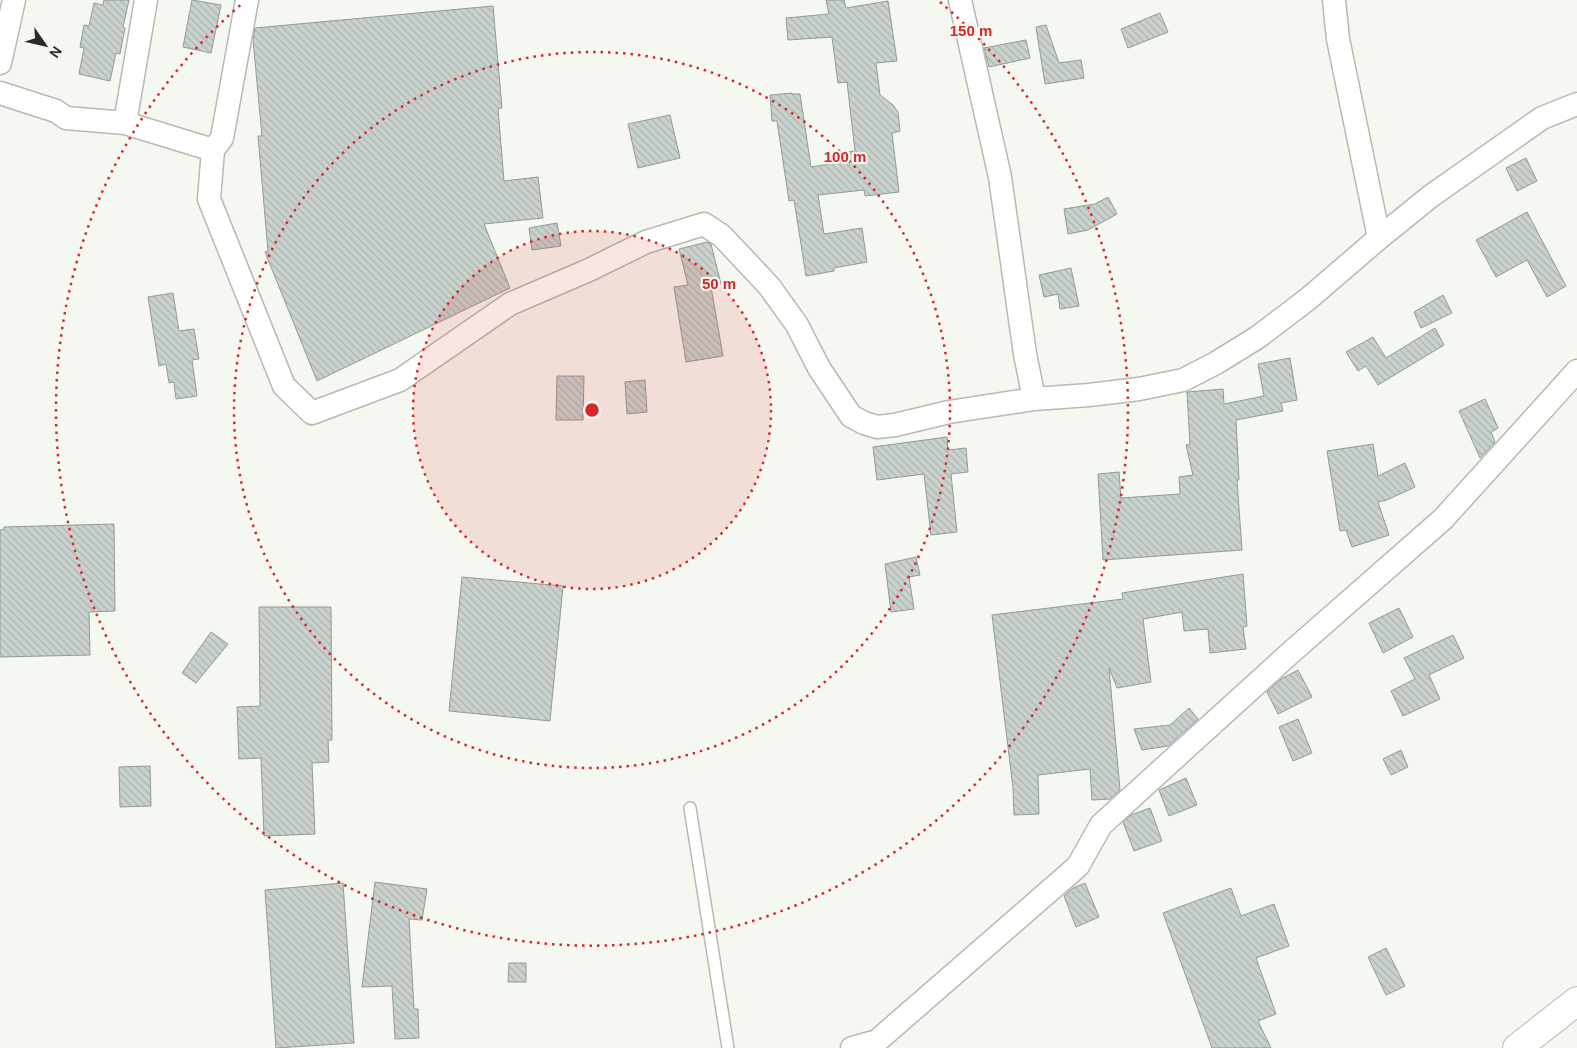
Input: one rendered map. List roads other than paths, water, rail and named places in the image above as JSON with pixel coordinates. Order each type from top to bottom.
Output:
[{"type":"main road","points":[[1517,1048],[1577,1001]]},
{"type":"street","points":[[0,63],[14,0]]},
{"type":"street","points":[[125,123],[146,0]]},
{"type":"street","points":[[247,0],[222,138],[212,150],[210,199],[284,386],[312,413],[400,380],[510,304],[589,270],[646,242],[704,224],[722,236],[769,286],[797,325],[819,368],[852,416],[864,423],[877,427],[886,426],[949,412],[1034,399],[1139,389],[1183,380],[1216,363],[1258,336],[1308,299],[1379,238],[1432,196],[1542,118],[1577,104]]},
{"type":"street","points":[[960,0],[1000,177],[1034,399]]},
{"type":"street","points":[[1334,0],[1338,39],[1379,238]]},
{"type":"street","points":[[0,93],[56,111],[66,118],[125,123],[212,150]]},
{"type":"street","points":[[852,1048],[877,1041],[1078,866],[1102,825],[1288,655],[1443,519],[1577,371]]},
{"type":"lane","points":[[690,808],[728,1048]]}]
